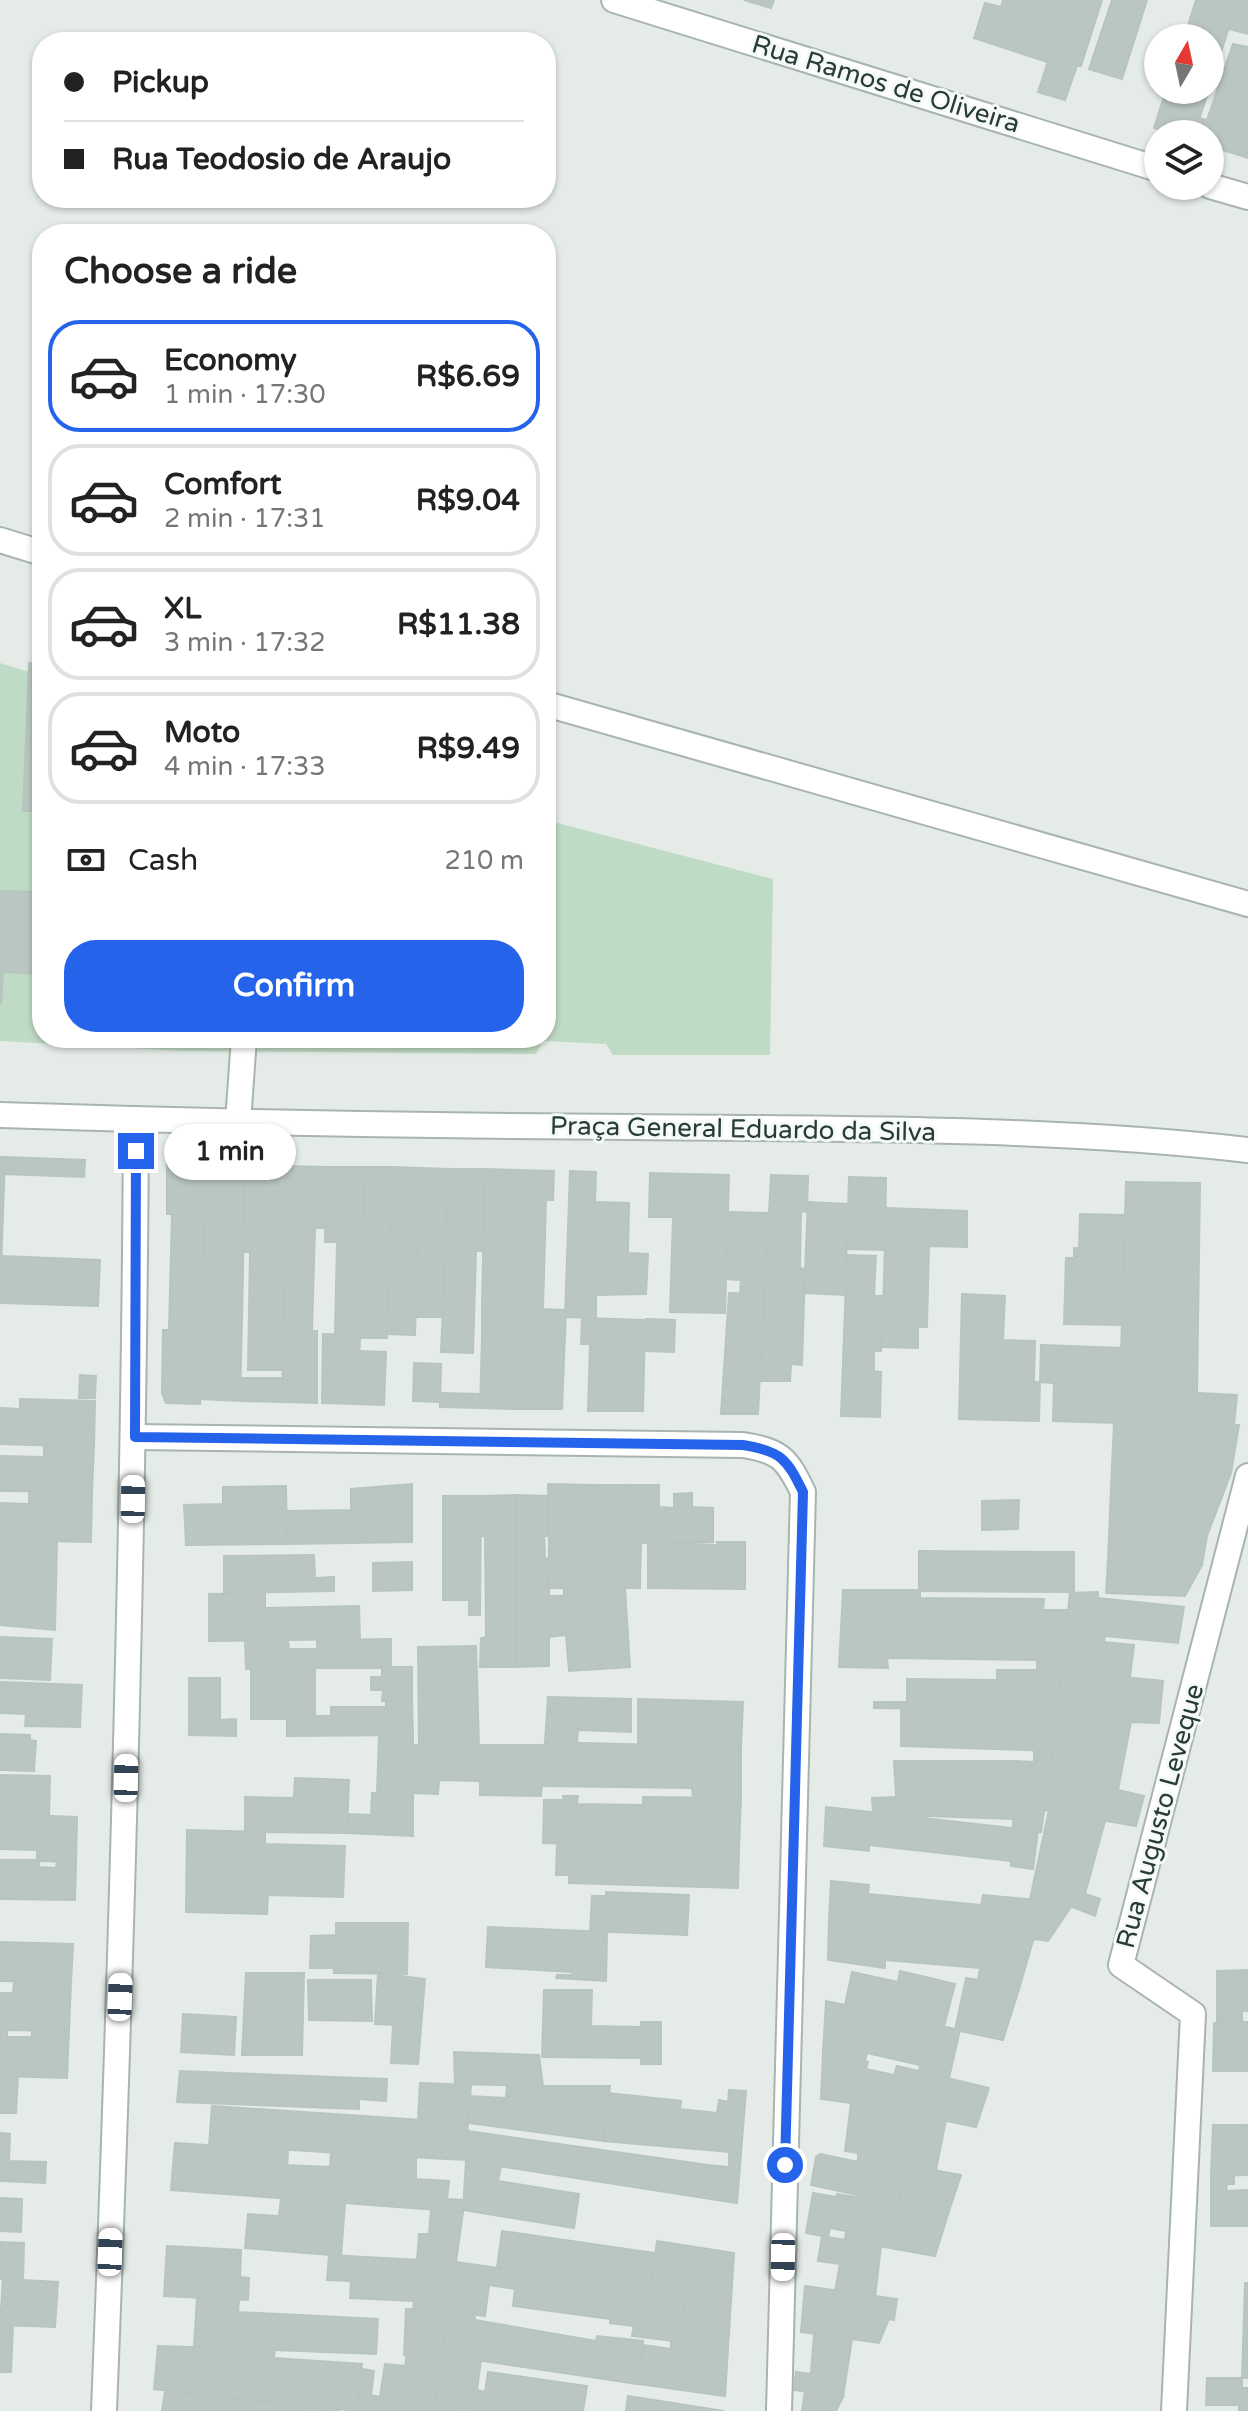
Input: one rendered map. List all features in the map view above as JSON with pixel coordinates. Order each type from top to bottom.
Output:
[{"type":"street","name":"Rua Ramos de Oliveira","points":[[614,0],[1144,165]]},
{"type":"street","points":[[1224,190],[1248,197]]},
{"type":"street","points":[[0,540],[32,550]]},
{"type":"street","points":[[556,707],[1248,904]]},
{"type":"street","points":[[238,1122],[243,1048]]},
{"type":"street","name":"Praça General Eduardo da Silva","points":[[0,1115],[238,1122],[828,1129],[1139,1138],[1248,1150]]},
{"type":"street","points":[[104,2411],[123,1933],[135,1437],[136,1119]]},
{"type":"street","points":[[135,1437],[743,1445],[769,1449],[785,1460],[803,1492],[779,2411]]},
{"type":"street","name":"Rua Augusto Leveque","points":[[1174,2411],[1193,2014],[1121,1965],[1248,1476]]},
{"type":"green space","points":[[0,663],[32,673],[32,1043],[0,1041]]},
{"type":"green space","points":[[556,823],[773,879],[770,1055],[613,1055],[606,1044],[556,1042]]},
{"type":"green space","points":[[130,1048],[539,1048],[536,1054]]},
{"type":"building","points":[[744,0],[774,0],[771,8]]},
{"type":"building","points":[[1003,0],[1068,0],[1047,62],[974,38],[985,3],[1001,7]]},
{"type":"building","points":[[1068,0],[1102,0],[1081,66],[1077,66],[1065,100],[1038,92]]},
{"type":"building","points":[[1112,0],[1147,0],[1122,79],[1089,69]]},
{"type":"building","points":[[1196,0],[1238,0],[1224,43],[1224,24],[1188,24]]},
{"type":"building","points":[[1238,0],[1248,0],[1248,34],[1229,29]]},
{"type":"building","points":[[1233,44],[1248,47],[1248,158],[1224,150],[1224,120],[1207,120],[1212,104],[1224,104],[1224,70]]},
{"type":"building","points":[[1162,104],[1204,104],[1199,120],[1157,120]]},
{"type":"building","points":[[29,663],[32,663],[32,811],[23,811]]},
{"type":"building","points":[[0,891],[32,892],[32,973],[3,972],[1,1005]]},
{"type":"building","points":[[0,1157],[5,1157],[0,1296]]},
{"type":"building","points":[[5,1157],[85,1160],[84,1177],[4,1174]]},
{"type":"building","points":[[167,1163],[206,1164],[200,1404],[166,1403],[162,1393],[163,1330],[169,1330],[172,1214],[167,1214]]},
{"type":"building","points":[[206,1164],[245,1165],[242,1321],[202,1319]]},
{"type":"building","points":[[245,1165],[287,1166],[283,1370],[248,1370],[250,1252],[243,1252]]},
{"type":"building","points":[[287,1166],[326,1167],[325,1228],[315,1228],[312,1331],[317,1331],[317,1403],[282,1402]]},
{"type":"building","points":[[326,1167],[365,1167],[360,1335],[335,1335],[337,1242],[325,1242]]},
{"type":"building","points":[[365,1167],[393,1167],[387,1338],[360,1338]]},
{"type":"building","points":[[393,1167],[420,1168],[415,1335],[387,1334]]},
{"type":"building","points":[[420,1168],[449,1169],[442,1317],[415,1317]]},
{"type":"building","points":[[449,1169],[485,1169],[483,1251],[476,1251],[473,1353],[441,1352]]},
{"type":"building","points":[[485,1169],[554,1171],[553,1200],[546,1200],[543,1309],[482,1307]]},
{"type":"building","points":[[570,1171],[596,1172],[595,1202],[629,1203],[628,1253],[648,1254],[646,1294],[596,1295],[596,1318],[565,1317]]},
{"type":"building","points":[[650,1173],[729,1175],[725,1313],[670,1312],[673,1217],[649,1217]]},
{"type":"building","points":[[771,1175],[808,1176],[807,1212],[801,1211],[800,1268],[805,1269],[802,1365],[791,1364],[790,1381],[760,1381]]},
{"type":"building","points":[[849,1177],[886,1178],[885,1250],[847,1249]]},
{"type":"building","points":[[1126,1182],[1200,1183],[1197,1394],[1120,1389]]},
{"type":"building","points":[[808,1202],[848,1204],[845,1295],[804,1293]]},
{"type":"building","points":[[886,1208],[967,1211],[967,1247],[929,1246],[927,1327],[918,1327],[918,1348],[882,1347]]},
{"type":"building","points":[[728,1212],[769,1213],[764,1294],[740,1293],[741,1280],[726,1279]]},
{"type":"building","points":[[1080,1214],[1125,1215],[1122,1325],[1064,1324],[1066,1258],[1074,1258],[1074,1248],[1079,1248]]},
{"type":"building","points":[[847,1255],[876,1256],[874,1296],[883,1296],[881,1351],[874,1351],[874,1371],[881,1372],[880,1417],[841,1416]]},
{"type":"building","points":[[1,1256],[100,1260],[98,1306],[0,1303]]},
{"type":"building","points":[[729,1293],[764,1294],[758,1414],[721,1414]]},
{"type":"building","points":[[962,1294],[1005,1296],[1003,1340],[1035,1341],[1034,1382],[1040,1382],[1039,1421],[959,1419]]},
{"type":"building","points":[[482,1307],[566,1310],[562,1409],[514,1409],[515,1339],[482,1338]]},
{"type":"building","points":[[582,1318],[645,1320],[643,1411],[588,1411],[590,1344],[581,1344]]},
{"type":"building","points":[[202,1319],[242,1321],[240,1401],[200,1399]]},
{"type":"building","points":[[646,1319],[675,1320],[674,1352],[645,1351]]},
{"type":"building","points":[[323,1334],[360,1335],[358,1404],[322,1403]]},
{"type":"building","points":[[482,1338],[515,1339],[514,1409],[480,1408]]},
{"type":"building","points":[[1041,1345],[1122,1348],[1120,1423],[1053,1421],[1054,1383],[1040,1382]]},
{"type":"building","points":[[359,1351],[386,1352],[384,1405],[358,1404]]},
{"type":"building","points":[[414,1363],[441,1364],[440,1402],[413,1401]]},
{"type":"building","points":[[80,1375],[96,1376],[95,1398],[79,1398]]},
{"type":"building","points":[[240,1378],[283,1378],[282,1402],[240,1401]]},
{"type":"building","points":[[1120,1389],[1237,1395],[1234,1426],[1120,1423]]},
{"type":"building","points":[[440,1393],[480,1394],[480,1408],[440,1407]]},
{"type":"building","points":[[20,1399],[95,1401],[94,1447],[0,1444],[0,1408],[20,1409]]},
{"type":"building","points":[[1114,1423],[1239,1425],[1231,1473],[1112,1465]]},
{"type":"building","points":[[44,1445],[94,1447],[92,1492],[0,1491],[0,1456],[44,1457]]},
{"type":"building","points":[[1112,1465],[1231,1473],[1207,1536],[1202,1565],[1108,1561]]},
{"type":"building","points":[[412,1484],[412,1542],[287,1544],[286,1511],[351,1510],[351,1489]]},
{"type":"building","points":[[548,1484],[593,1485],[593,1543],[549,1543]]},
{"type":"building","points":[[593,1485],[625,1485],[625,1543],[593,1543]]},
{"type":"building","points":[[625,1485],[659,1485],[659,1507],[674,1508],[674,1494],[692,1493],[692,1507],[713,1508],[713,1542],[625,1543]]},
{"type":"building","points":[[286,1486],[287,1544],[186,1545],[184,1505],[223,1504],[223,1487]]},
{"type":"building","points":[[29,1491],[92,1492],[91,1542],[0,1540],[0,1503],[29,1504]]},
{"type":"building","points":[[516,1495],[548,1496],[548,1536],[544,1536],[545,1559],[549,1558],[549,1666],[516,1667]]},
{"type":"building","points":[[516,1495],[516,1667],[480,1667],[481,1638],[486,1637],[485,1536],[480,1536],[481,1496]]},
{"type":"building","points":[[443,1496],[481,1496],[480,1615],[469,1615],[469,1600],[443,1600]]},
{"type":"building","points":[[1019,1500],[1018,1529],[982,1530],[982,1501]]},
{"type":"building","points":[[0,1540],[57,1542],[55,1630],[0,1625]]},
{"type":"building","points":[[641,1542],[640,1588],[548,1588],[549,1543]]},
{"type":"building","points":[[648,1542],[718,1545],[717,1542],[745,1542],[745,1589],[648,1588]]},
{"type":"building","points":[[919,1551],[1074,1552],[1074,1592],[919,1591]]},
{"type":"building","points":[[314,1555],[315,1578],[334,1577],[334,1591],[224,1593],[224,1556]]},
{"type":"building","points":[[1108,1561],[1202,1565],[1185,1596],[1106,1593]]},
{"type":"building","points":[[412,1562],[412,1590],[373,1591],[373,1563]]},
{"type":"building","points":[[564,1588],[625,1588],[630,1667],[569,1671],[566,1635],[549,1637],[549,1596],[564,1596]]},
{"type":"building","points":[[843,1590],[920,1590],[920,1598],[1044,1599],[1043,1610],[1069,1610],[1066,1631],[841,1629]]},
{"type":"building","points":[[1098,1592],[1098,1598],[1184,1607],[1178,1643],[1105,1636],[1104,1642],[1134,1645],[1130,1677],[1061,1671],[1070,1593]]},
{"type":"building","points":[[265,1593],[265,1608],[359,1606],[360,1639],[209,1641],[209,1594]]},
{"type":"building","points":[[841,1629],[1066,1631],[1062,1670],[1037,1670],[1037,1660],[887,1658],[888,1668],[839,1667]]},
{"type":"building","points":[[0,1637],[52,1639],[50,1680],[0,1678]]},
{"type":"building","points":[[391,1639],[391,1668],[315,1668],[315,1716],[331,1716],[331,1707],[386,1707],[386,1701],[412,1701],[413,1735],[287,1736],[287,1719],[251,1719],[251,1669],[246,1669],[245,1640],[288,1640],[289,1649],[317,1649],[317,1640]]},
{"type":"building","points":[[476,1646],[480,1781],[439,1780],[438,1794],[413,1793],[413,1745],[419,1745],[418,1647]]},
{"type":"building","points":[[382,1667],[412,1667],[412,1701],[382,1701],[383,1690],[371,1690],[371,1677],[382,1677]]},
{"type":"building","points":[[997,1670],[1062,1670],[1058,1711],[874,1708],[874,1702],[907,1702],[907,1679],[997,1680]]},
{"type":"building","points":[[1061,1671],[1163,1681],[1159,1723],[1131,1722],[1126,1748],[1055,1735]]},
{"type":"building","points":[[189,1678],[220,1678],[220,1720],[236,1719],[236,1736],[189,1735]]},
{"type":"building","points":[[0,1682],[82,1685],[80,1727],[25,1726],[26,1714],[0,1713]]},
{"type":"building","points":[[548,1697],[631,1699],[631,1732],[578,1730],[577,1744],[545,1742]]},
{"type":"building","points":[[638,1699],[743,1702],[741,1747],[638,1745]]},
{"type":"building","points":[[901,1709],[1058,1711],[1053,1751],[901,1746]]},
{"type":"building","points":[[0,1734],[30,1735],[30,1740],[36,1741],[34,1771],[0,1770]]},
{"type":"building","points":[[379,1735],[413,1735],[413,1836],[347,1833],[348,1814],[371,1815],[372,1793],[377,1793]]},
{"type":"building","points":[[1055,1735],[1126,1748],[1118,1790],[1050,1774]]},
{"type":"building","points":[[545,1742],[741,1747],[741,1798],[693,1798],[692,1788],[542,1786]]},
{"type":"building","points":[[480,1745],[545,1745],[541,1796],[480,1795]]},
{"type":"building","points":[[1034,1750],[1053,1751],[1041,1832],[1013,1828],[1016,1761],[1034,1762]]},
{"type":"building","points":[[894,1761],[1016,1761],[1014,1819],[897,1815]]},
{"type":"building","points":[[1050,1774],[1144,1796],[1136,1826],[1044,1810]]},
{"type":"building","points":[[0,1775],[50,1776],[49,1816],[0,1814]]},
{"type":"building","points":[[295,1778],[349,1780],[347,1833],[245,1832],[245,1797],[294,1798]]},
{"type":"building","points":[[563,1796],[578,1796],[577,1804],[643,1805],[643,1797],[741,1798],[739,1849],[543,1843],[544,1800],[564,1800]]},
{"type":"building","points":[[896,1797],[897,1815],[873,1813],[872,1798]]},
{"type":"building","points":[[826,1807],[1038,1831],[1033,1869],[1011,1866],[1011,1861],[869,1845],[869,1851],[824,1846]]},
{"type":"building","points":[[1049,1810],[1105,1821],[1085,1894],[1100,1899],[1095,1916],[1060,1902],[1030,1899]]},
{"type":"building","points":[[0,1814],[77,1817],[76,1862],[37,1861],[37,1850],[0,1849]]},
{"type":"building","points":[[187,1830],[265,1832],[265,1844],[345,1846],[343,1897],[268,1895],[267,1914],[186,1912]]},
{"type":"building","points":[[557,1843],[739,1849],[738,1888],[569,1883],[569,1875],[556,1875]]},
{"type":"building","points":[[0,1860],[39,1860],[39,1867],[56,1868],[57,1861],[76,1862],[75,1900],[0,1899]]},
{"type":"building","points":[[831,1881],[869,1885],[868,1894],[981,1905],[983,1895],[1060,1902],[1033,1941],[829,1921]]},
{"type":"building","points":[[606,1892],[689,1895],[687,1935],[590,1931],[592,1896],[606,1896]]},
{"type":"building","points":[[1060,1902],[1071,1907],[1048,1941],[1035,1939]]},
{"type":"building","points":[[829,1921],[1033,1941],[1020,1986],[978,1980],[980,1968],[885,1960],[885,1968],[828,1960]]},
{"type":"building","points":[[336,1923],[408,1923],[407,1974],[334,1973],[334,1968],[310,1968],[311,1936],[336,1935]]},
{"type":"building","points":[[488,1927],[607,1932],[606,1981],[556,1978],[557,1975],[572,1975],[572,1972],[486,1967]]},
{"type":"building","points":[[0,1942],[73,1944],[71,1982],[0,1981]]},
{"type":"building","points":[[1248,1970],[1248,2011],[1242,2011],[1242,2022],[1217,2022],[1217,1971]]},
{"type":"building","points":[[900,1971],[955,1984],[944,2027],[845,2005],[852,1972],[898,1982]]},
{"type":"building","points":[[246,1973],[304,1973],[302,2055],[242,2055]]},
{"type":"building","points":[[378,1973],[425,1979],[418,2064],[391,2063],[393,2025],[375,2024]]},
{"type":"building","points":[[966,1978],[1020,1986],[1003,2040],[955,2030]]},
{"type":"building","points":[[308,1980],[371,1980],[372,2021],[309,2020]]},
{"type":"building","points":[[14,1981],[71,1982],[69,2031],[0,2030],[0,1993],[13,1993]]},
{"type":"building","points":[[544,1990],[592,1990],[591,2026],[641,2027],[641,2022],[661,2022],[661,2064],[641,2064],[641,2058],[542,2057]]},
{"type":"building","points":[[826,2001],[960,2030],[949,2078],[919,2071],[920,2065],[867,2053],[865,2061],[823,2052]]},
{"type":"building","points":[[183,2014],[236,2017],[234,2055],[181,2052]]},
{"type":"building","points":[[1248,2022],[1248,2071],[1213,2071],[1214,2023]]},
{"type":"building","points":[[0,2030],[7,2030],[7,2037],[32,2037],[32,2030],[69,2031],[67,2078],[0,2076]]},
{"type":"building","points":[[454,2052],[539,2055],[543,2086],[455,2084]]},
{"type":"building","points":[[823,2052],[868,2062],[866,2069],[894,2075],[897,2066],[989,2088],[976,2127],[879,2107],[821,2099]]},
{"type":"building","points":[[180,2071],[359,2078],[359,2109],[177,2102]]},
{"type":"building","points":[[0,2076],[18,2076],[16,2113],[0,2113]]},
{"type":"building","points":[[359,2078],[387,2079],[386,2101],[359,2099]]},
{"type":"building","points":[[420,2083],[471,2085],[468,2123],[418,2119]]},
{"type":"building","points":[[507,2086],[610,2086],[603,2141],[468,2123],[470,2096],[506,2098]]},
{"type":"building","points":[[729,2090],[746,2091],[741,2153],[603,2141],[609,2093],[681,2101],[680,2109],[717,2113],[719,2100],[728,2102]]},
{"type":"building","points":[[851,2103],[946,2120],[936,2170],[906,2165],[905,2170],[865,2164],[858,2160],[858,2153],[845,2151]]},
{"type":"building","points":[[212,2106],[392,2118],[390,2156],[209,2145]]},
{"type":"building","points":[[392,2118],[468,2123],[466,2160],[390,2156]]},
{"type":"building","points":[[1213,2125],[1248,2125],[1248,2175],[1211,2176]]},
{"type":"building","points":[[468,2131],[729,2167],[729,2152],[741,2153],[737,2203],[466,2161]]},
{"type":"building","points":[[0,2133],[10,2134],[9,2161],[46,2162],[45,2183],[0,2181]]},
{"type":"building","points":[[175,2143],[288,2150],[287,2170],[294,2170],[292,2199],[171,2190]]},
{"type":"building","points":[[331,2152],[416,2158],[416,2179],[449,2181],[447,2199],[464,2200],[463,2212],[292,2199],[294,2170],[287,2170],[287,2165],[330,2167]]},
{"type":"building","points":[[820,2154],[878,2166],[872,2198],[811,2185],[816,2157]]},
{"type":"building","points":[[466,2161],[501,2166],[498,2181],[579,2194],[574,2228],[463,2210]]},
{"type":"building","points":[[906,2165],[961,2175],[949,2211],[899,2203]]},
{"type":"building","points":[[878,2166],[905,2170],[899,2203],[872,2198]]},
{"type":"building","points":[[1234,2175],[1234,2184],[1227,2184],[1226,2191],[1248,2190],[1248,2226],[1211,2226],[1211,2176]]},
{"type":"building","points":[[813,2193],[949,2211],[935,2256],[845,2240],[846,2231],[830,2228],[828,2237],[806,2233]]},
{"type":"building","points":[[0,2198],[22,2199],[21,2232],[0,2231]]},
{"type":"building","points":[[281,2198],[345,2203],[341,2256],[245,2248],[248,2214],[279,2216]]},
{"type":"building","points":[[431,2209],[463,2212],[456,2262],[417,2260],[419,2234],[429,2234]]},
{"type":"building","points":[[502,2231],[655,2253],[650,2290],[497,2268]]},
{"type":"building","points":[[822,2236],[881,2246],[875,2297],[835,2291],[840,2264],[818,2261]]},
{"type":"building","points":[[657,2241],[734,2253],[731,2301],[650,2290]]},
{"type":"building","points":[[0,2242],[24,2243],[23,2281],[0,2279]]},
{"type":"building","points":[[167,2246],[241,2250],[240,2277],[249,2278],[248,2300],[164,2296]]},
{"type":"building","points":[[329,2255],[456,2262],[449,2311],[413,2309],[414,2301],[350,2298],[351,2281],[327,2280]]},
{"type":"building","points":[[456,2262],[686,2295],[680,2342],[632,2336],[634,2326],[610,2323],[610,2319],[513,2306],[515,2289],[489,2285],[485,2316],[449,2311]]},
{"type":"building","points":[[3,2279],[58,2282],[55,2327],[0,2325]]},
{"type":"building","points":[[1245,2283],[1248,2283],[1248,2378],[1242,2378]]},
{"type":"building","points":[[805,2286],[897,2299],[894,2320],[889,2319],[879,2343],[801,2332]]},
{"type":"building","points":[[686,2295],[731,2301],[728,2348],[680,2342]]},
{"type":"building","points":[[197,2297],[239,2300],[238,2312],[378,2319],[376,2354],[194,2347]]},
{"type":"building","points":[[406,2309],[449,2311],[442,2356],[404,2355]]},
{"type":"building","points":[[449,2311],[475,2315],[475,2320],[596,2341],[597,2336],[643,2341],[638,2384],[442,2355]]},
{"type":"building","points":[[0,2325],[13,2326],[11,2372],[0,2372]]},
{"type":"building","points":[[814,2334],[852,2339],[843,2397],[794,2390],[796,2372],[811,2374]]},
{"type":"building","points":[[671,2340],[728,2348],[725,2396],[638,2384],[643,2345],[671,2349]]},
{"type":"building","points":[[158,2346],[275,2350],[274,2358],[362,2364],[357,2411],[154,2389]]},
{"type":"building","points":[[407,2354],[442,2356],[434,2411],[357,2411],[362,2369],[374,2371],[371,2395],[380,2397],[385,2364],[405,2366]]},
{"type":"building","points":[[442,2355],[481,2360],[477,2390],[485,2392],[488,2372],[587,2386],[583,2411],[485,2411],[435,2404]]},
{"type":"building","points":[[1207,2378],[1242,2378],[1242,2388],[1248,2388],[1248,2411],[1239,2411],[1239,2405],[1206,2405]]},
{"type":"building","points":[[165,2391],[341,2411],[162,2411]]},
{"type":"building","points":[[805,2391],[843,2397],[836,2411],[802,2411]]},
{"type":"building","points":[[628,2396],[724,2411],[626,2411]]},
{"type":"building","points":[[435,2404],[485,2411],[434,2411]]},
{"type":"route","points":[[136,1151],[135,1437],[743,1445],[769,1449],[791,1468],[803,1492],[785,2165]]}]
